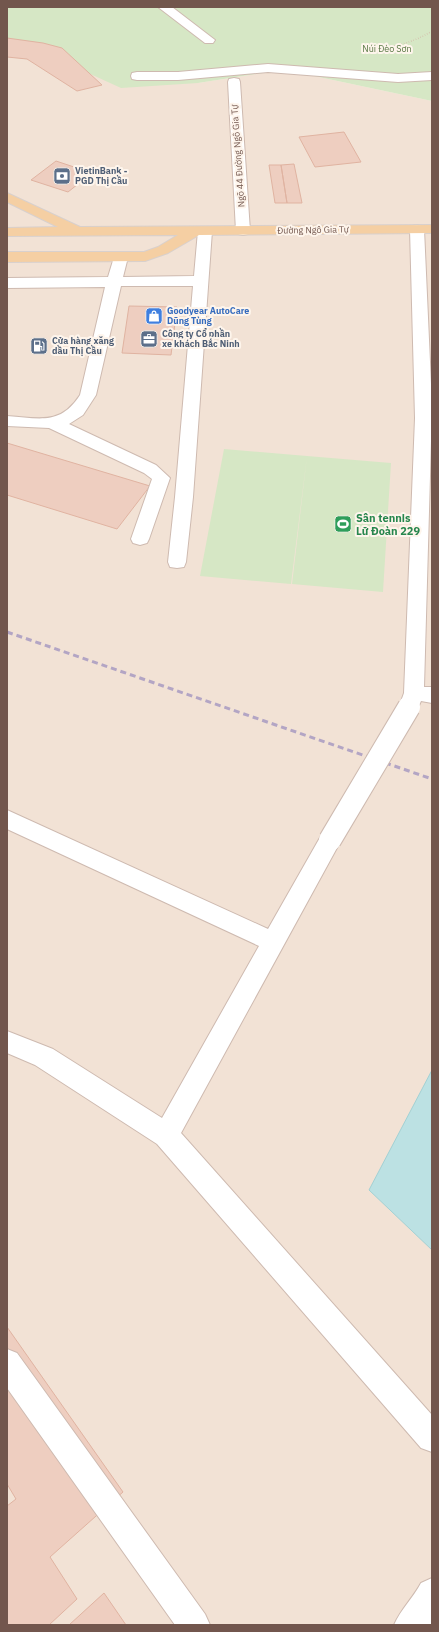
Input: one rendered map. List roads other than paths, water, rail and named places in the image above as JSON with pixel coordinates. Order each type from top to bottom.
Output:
[{"type":"main road","points":[[7,197],[78,231]]},
{"type":"main road","name":"Đường Ngô Gia Tự","points":[[7,232],[425,229]]},
{"type":"main road","name":"Đường Ngô Gia Tự","points":[[7,257],[145,256],[155,253],[199,231]]},
{"type":"street","points":[[164,7],[209,40]]},
{"type":"street","points":[[137,76],[178,76],[268,68],[398,78],[432,76]]},
{"type":"street","name":"Ngõ 44 Đường Ngô Gia Tự","points":[[234,82],[243,231]]},
{"type":"street","points":[[166,1135],[330,840],[418,699],[424,418],[425,229]]},
{"type":"street","points":[[177,562],[201,281],[199,231]]},
{"type":"street","points":[[7,421],[53,423],[68,418],[77,412],[88,396],[120,257]]},
{"type":"street","points":[[7,283],[201,281]]},
{"type":"street","points":[[53,423],[150,468],[161,478],[140,539]]},
{"type":"street","points":[[7,819],[273,942]]},
{"type":"street","points":[[7,1042],[44,1058],[166,1135],[432,1437]]},
{"type":"street","points":[[7,1363],[194,1625]]},
{"type":"street","points":[[410,1625],[427,1604],[432,1594]]},
{"type":"water","points":[[432,1070],[432,1250],[369,1190]]},
{"type":"railway","points":[[7,632],[432,779]]},
{"type":"place","name":"VietinBank - PGD Thị Cầu","points":[[62,176]]},
{"type":"place","name":"Goodyear AutoCare Dũng Tùng","points":[[154,316]]},
{"type":"place","name":"Công ty Cổ phần xe khách Bắc Ninh","points":[[149,339]]},
{"type":"place","name":"Cửa hàng xăng dầu Thị Cầu","points":[[39,346]]},
{"type":"place","name":"Sân tennis Lữ Đoàn 229","points":[[343,524]]},
{"type":"park label","name":"Núi Đèo Sơn","points":[[387,49]]}]
